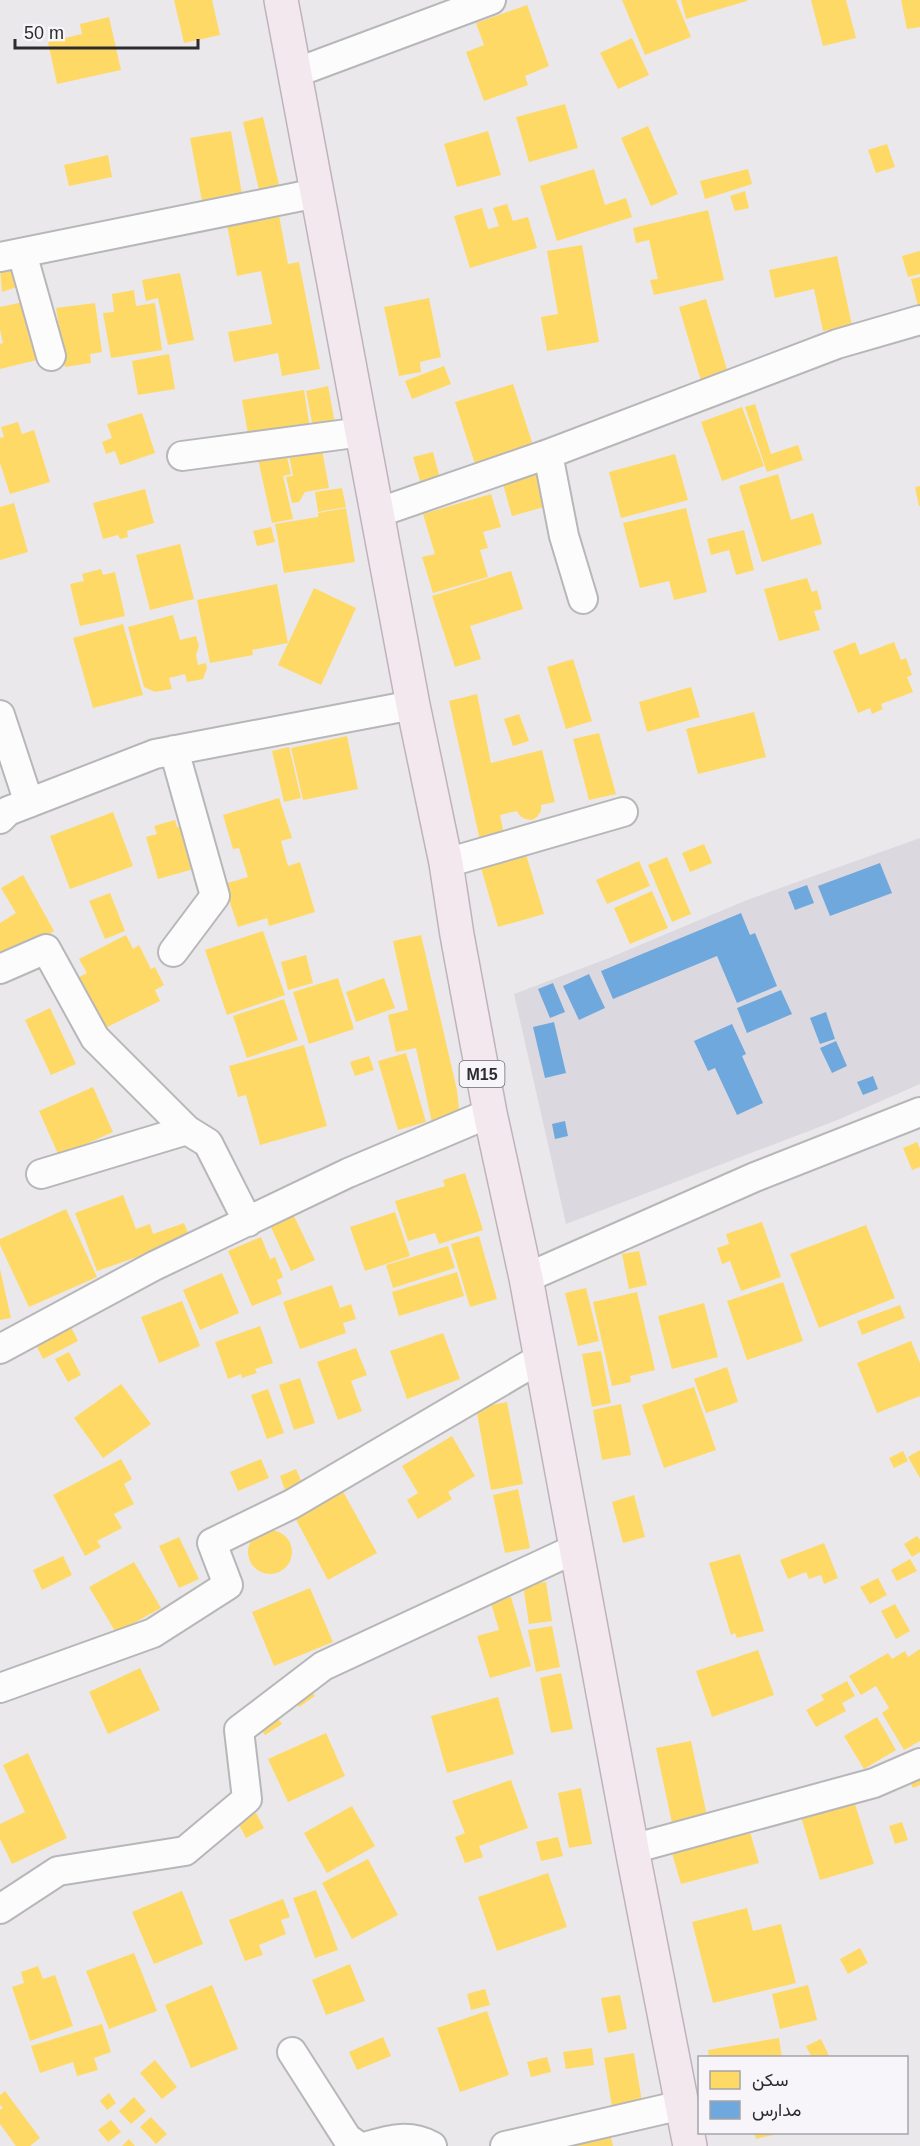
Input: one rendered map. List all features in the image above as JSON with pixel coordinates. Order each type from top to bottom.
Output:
[{"type":"highway","name":"M15","points":[[281,0],[413,705],[446,863],[457,936],[490,1113],[526,1278],[632,1849],[690,2146]]},
{"type":"street","points":[[295,74],[491,0]]},
{"type":"street","points":[[51,356],[11,255],[317,193]]},
{"type":"street","points":[[377,513],[548,454],[837,344],[920,320]]},
{"type":"street","points":[[182,456],[362,432]]},
{"type":"street","points":[[548,454],[564,536],[583,599]]},
{"type":"street","points":[[0,819],[8,811],[155,754],[413,705]]},
{"type":"street","points":[[0,715],[29,803]]},
{"type":"street","points":[[172,952],[215,896],[174,750]]},
{"type":"street","points":[[446,863],[623,813]]},
{"type":"street","points":[[0,969],[46,949],[95,1038],[187,1130],[208,1143],[248,1222]]},
{"type":"street","points":[[526,1278],[755,1178],[920,1112]]},
{"type":"street","points":[[0,1349],[154,1266],[348,1173],[490,1113]]},
{"type":"street","points":[[41,1174],[187,1130]]},
{"type":"street","points":[[0,1688],[153,1633],[228,1585],[212,1543],[292,1504],[541,1358]]},
{"type":"street","points":[[0,1909],[58,1871],[185,1851],[247,1799],[239,1730],[323,1666],[577,1548]]},
{"type":"street","points":[[632,1849],[874,1783],[920,1762]]},
{"type":"street","points":[[292,2052],[346,2138],[358,2146]]},
{"type":"street","points":[[505,2146],[682,2105]]},
{"type":"street","points":[[368,2146],[401,2138],[421,2141],[432,2146]]},
{"type":"shaded area","points":[[920,838],[920,1084],[840,1119],[566,1224],[514,994],[609,958],[747,900]]},
{"type":"building: سكن","points":[[174,0],[212,0],[220,35],[184,43]]},
{"type":"building: سكن","points":[[622,0],[676,0],[691,37],[645,55]]},
{"type":"building: سكن","points":[[681,0],[747,0],[747,1],[686,19]]},
{"type":"building: سكن","points":[[811,0],[846,0],[856,38],[823,46]]},
{"type":"building: سكن","points":[[901,0],[920,0],[920,27],[907,29]]},
{"type":"building: سكن","points":[[527,5],[549,66],[525,76],[528,85],[484,101],[466,52],[484,45],[476,23]]},
{"type":"building: سكن","points":[[109,17],[121,70],[57,84],[48,42],[82,34],[80,24]]},
{"type":"building: سكن","points":[[632,38],[649,75],[618,89],[600,53]]},
{"type":"building: سكن","points":[[565,104],[578,148],[529,162],[516,117]]},
{"type":"building: سكن","points":[[263,117],[280,189],[260,194],[243,122]]},
{"type":"building: سكن","points":[[648,126],[678,194],[651,206],[621,138]]},
{"type":"building: سكن","points":[[231,131],[242,194],[202,201],[190,138]]},
{"type":"building: سكن","points":[[488,131],[501,175],[457,187],[444,144]]},
{"type":"building: سكن","points":[[887,144],[895,167],[876,173],[868,150]]},
{"type":"building: سكن","points":[[108,155],[112,177],[69,186],[64,165]]},
{"type":"building: سكن","points":[[594,169],[605,205],[626,198],[632,217],[557,241],[540,186]]},
{"type":"building: سكن","points":[[748,169],[752,184],[705,199],[700,181]]},
{"type":"building: سكن","points":[[745,191],[749,208],[735,211],[730,196]]},
{"type":"building: سكن","points":[[507,204],[513,221],[528,217],[537,248],[470,268],[454,216],[482,208],[488,229],[499,226],[493,208]]},
{"type":"building: سكن","points":[[708,210],[724,280],[654,295],[650,280],[658,279],[649,240],[636,243],[633,228]]},
{"type":"building: سكن","points":[[279,215],[288,264],[299,262],[320,369],[282,376],[278,353],[234,362],[228,332],[272,324],[261,271],[237,276],[227,225]]},
{"type":"building: سكن","points":[[582,245],[599,342],[547,351],[541,317],[558,314],[547,251]]},
{"type":"building: سكن","points":[[920,251],[920,274],[908,277],[902,256]]},
{"type":"building: سكن","points":[[837,256],[852,325],[823,331],[814,289],[775,298],[769,270]]},
{"type":"building: سكن","points":[[10,266],[17,287],[2,292],[0,269]]},
{"type":"building: سكن","points":[[180,273],[194,340],[168,345],[158,298],[146,301],[142,280]]},
{"type":"building: سكن","points":[[920,277],[920,305],[918,306],[911,279]]},
{"type":"building: سكن","points":[[134,290],[136,306],[155,303],[162,350],[111,358],[103,313],[114,312],[112,294]]},
{"type":"building: سكن","points":[[429,298],[441,357],[420,362],[421,372],[399,376],[384,307]]},
{"type":"building: سكن","points":[[706,299],[728,373],[701,381],[679,307]]},
{"type":"building: سكن","points":[[23,302],[37,360],[0,369],[0,344],[3,343],[0,330],[0,307]]},
{"type":"building: سكن","points":[[95,303],[102,352],[90,354],[91,363],[65,367],[56,308]]},
{"type":"building: سكن","points":[[169,354],[175,389],[138,395],[132,361]]},
{"type":"building: سكن","points":[[444,366],[451,384],[412,399],[405,381]]},
{"type":"building: سكن","points":[[513,384],[534,448],[476,467],[455,402]]},
{"type":"building: سكن","points":[[328,386],[336,429],[314,433],[306,391]]},
{"type":"building: سكن","points":[[304,390],[311,435],[250,445],[242,400]]},
{"type":"building: سكن","points":[[755,404],[771,454],[798,445],[803,460],[767,472],[745,407]]},
{"type":"building: سكن","points":[[742,407],[764,466],[722,481],[701,422]]},
{"type":"building: سكن","points":[[142,413],[155,453],[120,465],[115,451],[106,454],[102,442],[112,438],[107,424]]},
{"type":"building: سكن","points":[[18,422],[22,434],[34,430],[50,482],[10,494],[0,463],[0,438],[4,437],[1,427]]},
{"type":"building: سكن","points":[[322,450],[329,488],[305,492],[299,502],[292,503],[286,477],[293,476],[289,455]]},
{"type":"building: سكن","points":[[433,452],[441,482],[422,488],[413,457]]},
{"type":"building: سكن","points":[[286,453],[291,474],[283,476],[293,519],[272,523],[258,459]]},
{"type":"building: سكن","points":[[675,454],[688,500],[621,518],[609,472]]},
{"type":"building: سكن","points":[[542,473],[551,505],[512,516],[503,484]]},
{"type":"building: سكن","points":[[778,474],[791,520],[813,513],[822,544],[762,562],[739,486]]},
{"type":"building: سكن","points":[[920,486],[920,506],[919,506],[915,487]]},
{"type":"building: سكن","points":[[342,488],[346,507],[318,512],[315,492]]},
{"type":"building: سكن","points":[[145,489],[154,523],[127,531],[128,537],[120,539],[118,535],[103,539],[93,503]]},
{"type":"building: سكن","points":[[491,494],[501,527],[483,532],[488,548],[480,550],[488,577],[433,593],[422,557],[435,554],[423,514]]},
{"type":"building: سكن","points":[[14,503],[28,552],[0,560],[0,507]]},
{"type":"building: سكن","points":[[346,508],[355,562],[284,573],[275,524],[318,517],[318,513]]},
{"type":"building: سكن","points":[[686,508],[707,592],[674,600],[669,581],[640,588],[623,523]]},
{"type":"building: سكن","points":[[271,527],[275,542],[257,546],[253,531]]},
{"type":"building: سكن","points":[[744,530],[754,570],[736,575],[729,550],[711,555],[707,539]]},
{"type":"building: سكن","points":[[180,544],[194,599],[150,610],[136,555]]},
{"type":"building: سكن","points":[[101,569],[103,575],[115,572],[125,616],[80,626],[70,584],[84,581],[82,574]]},
{"type":"building: سكن","points":[[511,571],[523,609],[470,626],[481,659],[455,667],[432,596]]},
{"type":"building: سكن","points":[[807,578],[812,592],[817,590],[822,609],[814,611],[820,630],[779,641],[764,589]]},
{"type":"building: سكن","points":[[277,584],[288,643],[252,650],[253,655],[210,663],[197,600]]},
{"type":"building: سكن","points":[[314,588],[356,608],[321,685],[278,665]]},
{"type":"building: سكن","points":[[173,615],[180,640],[196,636],[199,646],[196,655],[198,665],[206,663],[207,668],[203,679],[187,682],[185,674],[169,678],[172,689],[155,692],[144,687],[128,627]]},
{"type":"building: سكن","points":[[123,624],[143,695],[93,708],[73,638]]},
{"type":"building: سكن","points":[[855,642],[860,655],[894,642],[901,660],[906,658],[912,675],[907,677],[913,692],[881,704],[883,709],[872,714],[870,708],[858,713],[833,651]]},
{"type":"building: سكن","points":[[573,659],[592,721],[566,729],[547,667]]},
{"type":"building: سكن","points":[[691,687],[700,717],[647,732],[639,702]]},
{"type":"building: سكن","points":[[477,694],[491,763],[542,750],[555,802],[541,805],[541,811],[532,820],[520,816],[517,811],[500,815],[505,839],[481,845],[449,701]]},
{"type":"building: سكن","points":[[754,712],[766,757],[698,774],[686,729]]},
{"type":"building: سكن","points":[[519,714],[529,741],[513,746],[504,719]]},
{"type":"building: سكن","points":[[599,733],[616,794],[589,800],[573,739]]},
{"type":"building: سكن","points":[[347,736],[358,789],[303,800],[291,748]]},
{"type":"building: سكن","points":[[289,747],[301,798],[284,802],[272,751]]},
{"type":"building: سكن","points":[[279,798],[292,838],[281,841],[288,866],[300,862],[315,912],[269,926],[267,918],[238,927],[224,884],[248,877],[239,848],[233,849],[223,815]]},
{"type":"building: سكن","points":[[113,812],[133,866],[70,889],[50,836]]},
{"type":"building: سكن","points":[[175,820],[177,827],[188,824],[201,867],[158,879],[146,837],[157,834],[154,826]]},
{"type":"building: سكن","points":[[704,844],[712,863],[690,872],[682,853]]},
{"type":"building: سكن","points":[[525,851],[544,914],[498,927],[480,864]]},
{"type":"building: سكن","points":[[667,857],[691,914],[672,922],[648,865]]},
{"type":"building: سكن","points":[[639,861],[650,886],[607,904],[596,880]]},
{"type":"building: سكن","points":[[23,875],[54,931],[0,961],[0,923],[16,913],[1,888]]},
{"type":"building: سكن","points":[[652,891],[668,928],[630,944],[614,908]]},
{"type":"building: سكن","points":[[110,893],[125,931],[105,939],[89,901]]},
{"type":"building: سكن","points":[[263,931],[285,995],[227,1015],[205,950]]},
{"type":"building: سكن","points":[[126,935],[133,949],[139,945],[151,969],[155,967],[164,985],[155,990],[160,1001],[99,1031],[73,980],[87,973],[79,959]]},
{"type":"building: سكن","points":[[421,935],[457,1090],[459,1109],[453,1118],[432,1123],[416,1048],[396,1052],[388,1015],[408,1010],[393,941]]},
{"type":"building: سكن","points":[[306,955],[313,983],[288,990],[281,962]]},
{"type":"building: سكن","points":[[338,978],[354,1029],[309,1044],[293,992]]},
{"type":"building: سكن","points":[[384,978],[395,1008],[356,1022],[346,992]]},
{"type":"building: سكن","points":[[284,999],[298,1040],[247,1058],[233,1016]]},
{"type":"building: سكن","points":[[50,1008],[76,1064],[51,1075],[25,1020]]},
{"type":"building: سكن","points":[[304,1045],[327,1126],[260,1145],[246,1095],[238,1097],[229,1066]]},
{"type":"building: سكن","points":[[406,1053],[426,1122],[398,1130],[378,1061]]},
{"type":"building: سكن","points":[[369,1056],[374,1070],[355,1076],[350,1062]]},
{"type":"building: سكن","points":[[93,1087],[113,1132],[59,1156],[39,1111]]},
{"type":"building: سكن","points":[[917,1142],[920,1149],[920,1167],[912,1170],[903,1148]]},
{"type":"building: سكن","points":[[465,1173],[483,1230],[439,1244],[435,1233],[408,1241],[395,1201],[445,1186],[443,1180]]},
{"type":"building: سكن","points":[[123,1195],[136,1229],[150,1224],[153,1234],[184,1223],[191,1241],[141,1259],[140,1256],[97,1271],[75,1213]]},
{"type":"building: سكن","points":[[66,1209],[97,1277],[29,1307],[0,1245],[0,1239]]},
{"type":"building: سكن","points":[[395,1212],[410,1256],[365,1271],[350,1227]]},
{"type":"building: سكن","points":[[293,1214],[315,1260],[291,1271],[270,1225]]},
{"type":"building: سكن","points":[[762,1222],[781,1277],[741,1291],[730,1261],[722,1264],[717,1248],[729,1244],[726,1234]]},
{"type":"building: سكن","points":[[866,1225],[895,1298],[819,1328],[790,1254]]},
{"type":"building: سكن","points":[[479,1236],[497,1299],[470,1307],[451,1244]]},
{"type":"building: سكن","points":[[261,1237],[270,1259],[275,1257],[283,1277],[277,1280],[282,1294],[252,1306],[228,1251]]},
{"type":"building: سكن","points":[[448,1246],[455,1268],[393,1288],[386,1265]]},
{"type":"building: سكن","points":[[639,1251],[647,1285],[629,1289],[622,1254]]},
{"type":"building: سكن","points":[[0,1269],[11,1318],[0,1320]]},
{"type":"building: سكن","points":[[457,1272],[464,1296],[399,1316],[392,1292]]},
{"type":"building: سكن","points":[[222,1273],[239,1313],[200,1330],[183,1290]]},
{"type":"building: سكن","points":[[783,1282],[803,1341],[747,1360],[727,1301]]},
{"type":"building: سكن","points":[[332,1285],[340,1308],[351,1304],[356,1319],[343,1323],[346,1333],[300,1349],[283,1302]]},
{"type":"building: سكن","points":[[586,1288],[599,1341],[578,1346],[565,1293]]},
{"type":"building: سكن","points":[[637,1292],[655,1370],[630,1376],[631,1382],[612,1386],[593,1302]]},
{"type":"building: سكن","points":[[182,1301],[200,1346],[159,1363],[141,1317]]},
{"type":"building: سكن","points":[[704,1303],[718,1357],[672,1369],[658,1316]]},
{"type":"building: سكن","points":[[900,1305],[905,1318],[862,1335],[857,1321]]},
{"type":"building: سكن","points":[[260,1326],[273,1363],[255,1369],[257,1373],[242,1378],[241,1374],[228,1379],[215,1342]]},
{"type":"building: سكن","points":[[71,1327],[78,1341],[43,1359],[36,1345]]},
{"type":"building: سكن","points":[[443,1333],[460,1379],[407,1399],[390,1351]]},
{"type":"building: سكن","points":[[911,1341],[920,1363],[920,1396],[877,1413],[857,1363]]},
{"type":"building: سكن","points":[[356,1348],[367,1375],[351,1381],[362,1411],[338,1420],[317,1362]]},
{"type":"building: سكن","points":[[601,1351],[611,1403],[592,1407],[582,1354]]},
{"type":"building: سكن","points":[[69,1352],[81,1375],[68,1382],[55,1359]]},
{"type":"building: سكن","points":[[727,1367],[738,1402],[706,1413],[694,1379]]},
{"type":"building: سكن","points":[[300,1378],[315,1423],[294,1430],[279,1385]]},
{"type":"building: سكن","points":[[121,1384],[151,1424],[103,1458],[74,1418]]},
{"type":"building: سكن","points":[[694,1387],[716,1450],[664,1468],[642,1405]]},
{"type":"building: سكن","points":[[268,1389],[284,1433],[267,1439],[251,1395]]},
{"type":"building: سكن","points":[[507,1402],[523,1484],[491,1490],[476,1408]]},
{"type":"building: سكن","points":[[621,1404],[631,1455],[602,1460],[593,1410]]},
{"type":"building: سكن","points":[[452,1436],[475,1476],[448,1492],[452,1499],[418,1519],[407,1500],[418,1493],[402,1466]]},
{"type":"building: سكن","points":[[920,1450],[920,1478],[908,1457]]},
{"type":"building: سكن","points":[[903,1451],[908,1461],[894,1468],[889,1458]]},
{"type":"building: سكن","points":[[121,1459],[132,1479],[124,1484],[134,1504],[114,1514],[122,1528],[97,1541],[101,1547],[85,1556],[53,1495]]},
{"type":"building: سكن","points":[[261,1459],[269,1478],[238,1491],[230,1472]]},
{"type":"building: سكن","points":[[296,1469],[302,1483],[285,1490],[280,1476]]},
{"type":"building: سكن","points":[[340,1486],[377,1553],[328,1580],[292,1512]]},
{"type":"building: سكن","points":[[518,1489],[530,1548],[505,1553],[493,1495]]},
{"type":"building: سكن","points":[[634,1495],[645,1537],[623,1543],[612,1502]]},
{"type":"building: سكن","points":[[270,1530],[286,1536],[292,1552],[286,1568],[270,1574],[254,1568],[248,1552],[254,1536]]},
{"type":"building: سكن","points":[[917,1536],[920,1540],[920,1552],[912,1557],[904,1544]]},
{"type":"building: سكن","points":[[179,1537],[199,1579],[179,1588],[159,1546]]},
{"type":"building: سكن","points":[[824,1543],[838,1578],[824,1584],[821,1575],[809,1579],[806,1572],[788,1579],[780,1560]]},
{"type":"building: سكن","points":[[740,1554],[764,1631],[737,1638],[735,1633],[731,1635],[709,1563]]},
{"type":"building: سكن","points":[[63,1556],[72,1575],[42,1590],[33,1570]]},
{"type":"building: سكن","points":[[910,1559],[917,1571],[897,1581],[891,1570]]},
{"type":"building: سكن","points":[[134,1562],[161,1608],[116,1633],[89,1587]]},
{"type":"building: سكن","points":[[878,1578],[887,1595],[870,1604],[860,1587]]},
{"type":"building: سكن","points":[[546,1582],[552,1621],[529,1624],[523,1585]]},
{"type":"building: سكن","points":[[310,1588],[333,1642],[274,1666],[252,1612]]},
{"type":"building: سكن","points":[[511,1597],[531,1666],[490,1678],[477,1636],[499,1630],[491,1603]]},
{"type":"building: سكن","points":[[895,1604],[910,1631],[896,1639],[881,1611]]},
{"type":"building: سكن","points":[[552,1626],[560,1667],[536,1672],[528,1630]]},
{"type":"building: سكن","points":[[920,1649],[920,1741],[904,1750],[882,1713],[889,1708],[876,1686],[861,1695],[849,1676],[888,1653],[892,1659],[905,1651],[908,1657]]},
{"type":"building: سكن","points":[[758,1650],[774,1695],[712,1717],[696,1671]]},
{"type":"building: سكن","points":[[140,1668],[160,1710],[108,1734],[89,1692]]},
{"type":"building: سكن","points":[[561,1673],[573,1729],[551,1733],[540,1678]]},
{"type":"building: سكن","points":[[847,1681],[855,1696],[842,1703],[846,1711],[816,1727],[806,1710],[824,1700],[821,1695]]},
{"type":"building: سكن","points":[[309,1687],[315,1696],[299,1707],[293,1698]]},
{"type":"building: سكن","points":[[498,1697],[514,1754],[447,1773],[431,1716]]},
{"type":"building: سكن","points":[[274,1713],[282,1724],[265,1735],[257,1724]]},
{"type":"building: سكن","points":[[877,1717],[896,1750],[864,1769],[844,1736]]},
{"type":"building: سكن","points":[[326,1733],[345,1776],[288,1802],[268,1759]]},
{"type":"building: سكن","points":[[691,1741],[707,1816],[672,1823],[656,1748]]},
{"type":"building: سكن","points":[[28,1753],[67,1838],[12,1864],[0,1839],[0,1824],[25,1812],[3,1765]]},
{"type":"building: سكن","points":[[920,1769],[920,1785],[913,1788],[907,1775]]},
{"type":"building: سكن","points":[[511,1780],[528,1828],[479,1846],[483,1857],[465,1863],[455,1837],[465,1833],[452,1801]]},
{"type":"building: سكن","points":[[581,1788],[592,1844],[569,1848],[558,1793]]},
{"type":"building: سكن","points":[[854,1801],[874,1864],[820,1880],[801,1817]]},
{"type":"building: سكن","points":[[352,1806],[375,1846],[327,1873],[304,1833]]},
{"type":"building: سكن","points":[[256,1813],[264,1828],[246,1838],[238,1823]]},
{"type":"building: سكن","points":[[902,1822],[908,1840],[895,1844],[889,1826]]},
{"type":"building: سكن","points":[[750,1832],[759,1863],[681,1884],[672,1853]]},
{"type":"building: سكن","points":[[558,1837],[563,1856],[541,1861],[536,1842]]},
{"type":"building: سكن","points":[[368,1859],[398,1915],[352,1939],[322,1883]]},
{"type":"building: سكن","points":[[548,1873],[567,1927],[497,1951],[478,1897]]},
{"type":"building: سكن","points":[[316,1890],[338,1950],[315,1958],[293,1898]]},
{"type":"building: سكن","points":[[182,1891],[203,1944],[154,1964],[132,1912]]},
{"type":"building: سكن","points":[[283,1899],[290,1917],[281,1920],[286,1934],[259,1945],[263,1955],[245,1961],[229,1920]]},
{"type":"building: سكن","points":[[747,1908],[753,1931],[781,1924],[796,1983],[713,2003],[692,1922]]},
{"type":"building: سكن","points":[[860,1948],[868,1963],[848,1974],[840,1959]]},
{"type":"building: سكن","points":[[134,1953],[157,2011],[109,2029],[86,1971]]},
{"type":"building: سكن","points":[[350,1964],[365,2001],[326,2015],[312,1980]]},
{"type":"building: سكن","points":[[38,1966],[43,1979],[55,1975],[73,2026],[30,2041],[12,1987],[24,1983],[21,1972]]},
{"type":"building: سكن","points":[[212,1985],[238,2049],[191,2068],[165,2005]]},
{"type":"building: سكن","points":[[808,1985],[817,2020],[780,2029],[772,1994]]},
{"type":"building: سكن","points":[[485,1989],[490,2005],[471,2010],[467,1994]]},
{"type":"building: سكن","points":[[620,1995],[627,2029],[608,2033],[601,1998]]},
{"type":"building: سكن","points":[[487,2011],[509,2075],[460,2092],[437,2028]]},
{"type":"building: سكن","points":[[102,2024],[111,2052],[94,2058],[98,2070],[77,2076],[73,2062],[40,2073],[31,2046]]},
{"type":"building: سكن","points":[[383,2037],[391,2056],[357,2070],[349,2052]]},
{"type":"building: سكن","points":[[779,2038],[782,2056],[709,2056],[708,2050]]},
{"type":"building: سكن","points":[[821,2039],[829,2056],[811,2056],[806,2046]]},
{"type":"building: سكن","points":[[592,2048],[594,2065],[566,2069],[563,2052]]},
{"type":"building: سكن","points":[[634,2053],[642,2102],[612,2107],[604,2058]]},
{"type":"building: سكن","points":[[547,2057],[551,2072],[531,2077],[527,2062]]},
{"type":"building: سكن","points":[[155,2060],[177,2087],[162,2099],[140,2073]]},
{"type":"building: سكن","points":[[5,2091],[40,2138],[30,2146],[16,2146],[0,2124],[0,2110],[3,2108],[0,2105],[0,2095]]},
{"type":"building: سكن","points":[[109,2093],[116,2103],[107,2110],[100,2101]]},
{"type":"building: سكن","points":[[134,2097],[146,2111],[131,2124],[119,2111]]},
{"type":"building: سكن","points":[[151,2117],[167,2134],[156,2144],[140,2127]]},
{"type":"building: سكن","points":[[111,2120],[121,2132],[108,2142],[98,2130]]},
{"type":"building: سكن","points":[[610,2133],[613,2146],[560,2146]]},
{"type":"building: سكن","points":[[755,2134],[777,2134],[756,2139]]},
{"type":"building: سكن","points":[[129,2139],[135,2146],[122,2146]]},
{"type":"building: مدارس","points":[[880,863],[892,893],[830,916],[818,886]]},
{"type":"building: مدارس","points":[[807,885],[814,903],[795,910],[788,892]]},
{"type":"building: مدارس","points":[[741,913],[750,935],[755,933],[777,986],[737,1003],[717,956],[613,999],[601,971]]},
{"type":"building: مدارس","points":[[589,974],[605,1008],[579,1020],[563,986]]},
{"type":"building: مدارس","points":[[553,983],[565,1012],[550,1018],[538,989]]},
{"type":"building: مدارس","points":[[781,990],[792,1014],[747,1033],[737,1008]]},
{"type":"building: مدارس","points":[[826,1012],[835,1039],[820,1044],[810,1018]]},
{"type":"building: مدارس","points":[[554,1022],[566,1073],[545,1078],[533,1027]]},
{"type":"building: مدارس","points":[[732,1024],[746,1054],[742,1056],[763,1103],[737,1115],[715,1068],[708,1071],[694,1041]]},
{"type":"building: مدارس","points":[[836,1041],[847,1066],[832,1073],[820,1048]]},
{"type":"building: مدارس","points":[[873,1076],[878,1089],[863,1095],[857,1082]]},
{"type":"building: مدارس","points":[[565,1121],[568,1136],[555,1139],[552,1124]]}]
